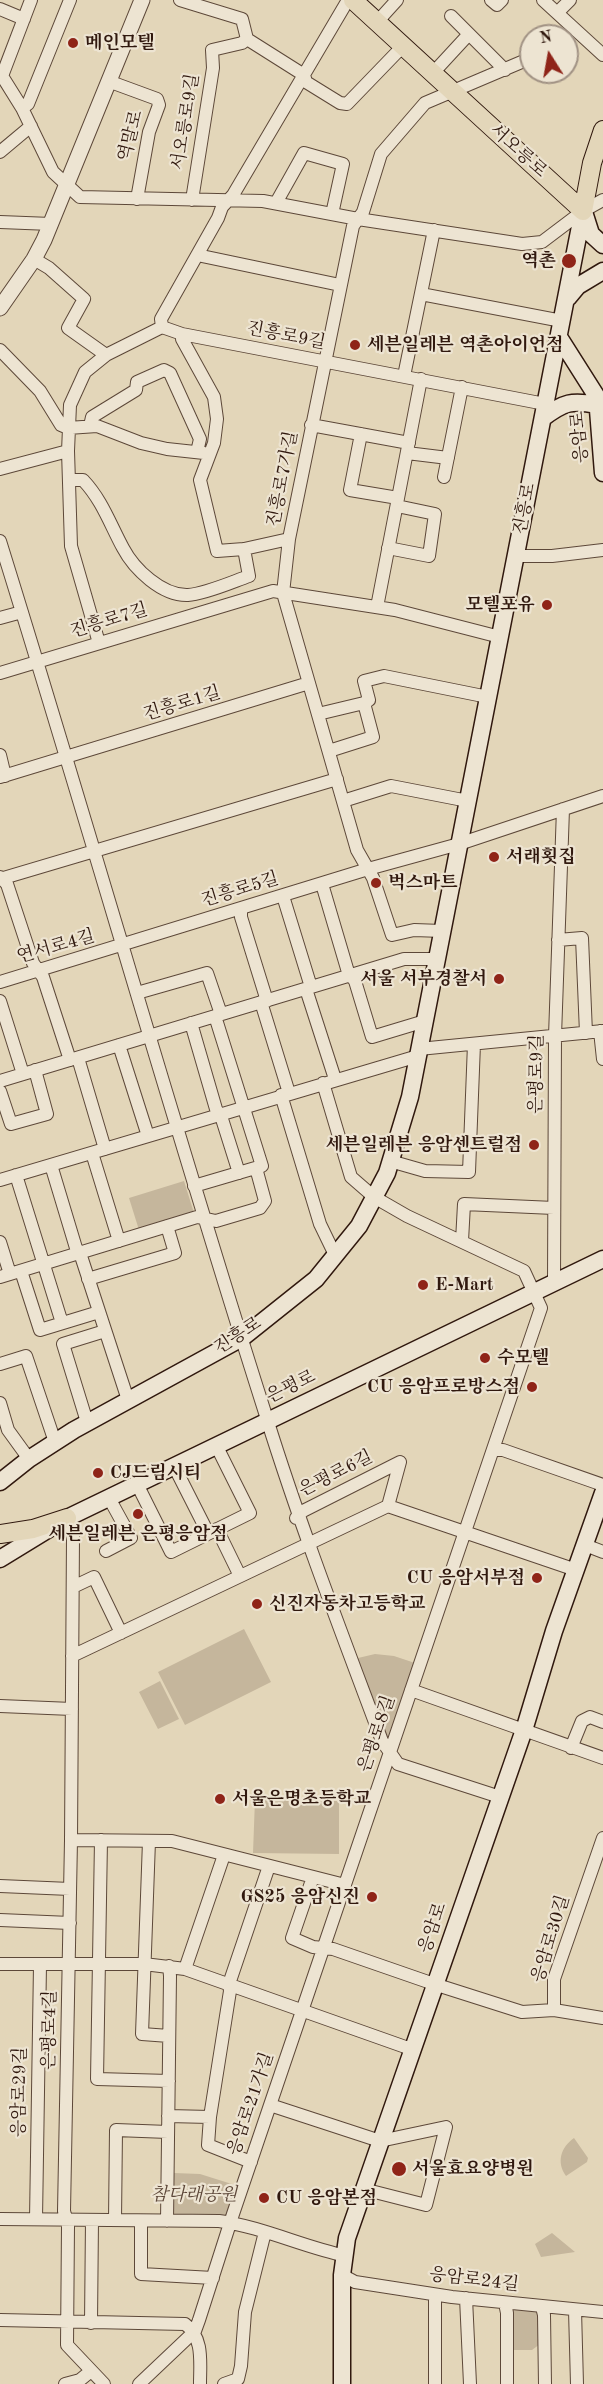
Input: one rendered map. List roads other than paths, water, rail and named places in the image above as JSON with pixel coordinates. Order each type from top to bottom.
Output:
[{"type":"main road","name":"서오릉로","points":[[351,0],[583,211],[591,234],[603,245]]},
{"type":"main road","name":"진흥로","points":[[0,1482],[29,1459],[87,1422],[242,1338],[316,1279],[359,1226],[374,1197],[390,1161],[410,1097],[568,297],[592,163],[603,130]]},
{"type":"main road","points":[[568,297],[585,281],[603,271]]},
{"type":"main road","name":"응암로","points":[[560,329],[597,397],[603,473]]},
{"type":"main road","points":[[544,411],[564,403],[581,402],[597,405]]},
{"type":"main road","name":"은평로","points":[[0,1559],[67,1518],[603,1259]]},
{"type":"main road","name":"응암로","points":[[342,2384],[342,2276],[347,2238],[411,2049],[524,1731],[554,1630],[603,1493]]},
{"type":"main road","points":[[0,1534],[33,1529],[67,1518]]},
{"type":"street","points":[[31,0],[1,75],[22,108],[53,172],[80,197],[276,204],[522,244],[542,242],[583,211],[603,200]]},
{"type":"street","points":[[22,108],[28,104],[70,0]]},
{"type":"street","points":[[0,308],[34,259],[51,224],[142,0]]},
{"type":"street","points":[[180,0],[242,19],[247,39],[304,75],[306,82],[340,104],[347,104],[403,46]]},
{"type":"street","points":[[99,643],[71,546],[68,428],[70,405],[75,389],[85,372],[106,355],[162,327],[161,319],[222,207],[233,195],[351,0]]},
{"type":"street","points":[[377,22],[397,0]]},
{"type":"street","points":[[491,0],[497,5],[502,0]]},
{"type":"street","points":[[543,0],[557,13],[563,24]]},
{"type":"street","points":[[557,13],[570,0]]},
{"type":"street","points":[[0,9],[24,19]]},
{"type":"street","points":[[451,16],[505,70]]},
{"type":"street","points":[[433,73],[469,34]]},
{"type":"street","name":"서오릉로9길","points":[[192,200],[213,68],[212,50],[242,43],[247,39]]},
{"type":"street","points":[[579,40],[603,56]]},
{"type":"street","points":[[453,92],[519,64]]},
{"type":"street","name":"역말로","points":[[108,81],[157,99],[159,105],[149,132],[137,199]]},
{"type":"street","name":"진흥로7가길","points":[[283,593],[289,539],[352,226],[363,212],[381,154],[425,103],[453,92]]},
{"type":"street","points":[[0,152],[31,126]]},
{"type":"street","points":[[276,204],[304,153],[343,164],[332,214]]},
{"type":"street","points":[[0,222],[51,224]]},
{"type":"street","points":[[404,376],[434,230]]},
{"type":"street","points":[[197,255],[340,285]]},
{"type":"street","points":[[34,259],[49,268],[84,299],[68,328],[106,355]]},
{"type":"street","points":[[421,294],[560,329]]},
{"type":"street","name":"진흥로9길","points":[[162,327],[182,334],[462,387],[544,411]]},
{"type":"street","name":"진흥로7가길","points":[[182,334],[182,339],[214,397],[218,419],[214,443],[204,453],[200,480],[217,551],[244,549],[289,539]]},
{"type":"street","points":[[0,350],[40,391],[61,425],[68,428],[97,426],[141,443],[204,453],[170,373],[164,370],[137,382],[136,390],[92,417],[90,426]]},
{"type":"street","points":[[377,607],[421,379]]},
{"type":"street","points":[[444,477],[462,387]]},
{"type":"street","name":"진흥로7가길","points":[[311,425],[361,434],[448,458]]},
{"type":"street","points":[[361,434],[350,490],[435,514],[429,556],[388,548]]},
{"type":"street","points":[[0,469],[68,452]]},
{"type":"street","name":"진흥로7길","points":[[69,480],[83,480],[102,504],[124,550],[138,568],[155,583],[174,593],[182,594]]},
{"type":"street","points":[[0,541],[4,570],[22,612],[204,1220],[242,1338]]},
{"type":"street","points":[[182,594],[188,595],[207,590],[249,576],[244,549]]},
{"type":"street","points":[[516,556],[603,550]]},
{"type":"street","name":"진흥로7길","points":[[0,673],[273,591],[377,607],[500,637]]},
{"type":"street","points":[[283,593],[357,850],[373,878],[392,935],[414,930],[442,931]]},
{"type":"street","points":[[182,594],[192,615]]},
{"type":"street","points":[[0,618],[22,612]]},
{"type":"street","points":[[318,714],[369,700],[364,681],[384,676],[488,697]]},
{"type":"street","name":"진흥로1길","points":[[2,777],[309,683]]},
{"type":"street","points":[[329,751],[373,737],[364,702]]},
{"type":"street","points":[[0,755],[2,777]]},
{"type":"street","points":[[0,878],[337,779]]},
{"type":"street","points":[[343,801],[391,786],[468,801]]},
{"type":"street","points":[[459,844],[603,796]]},
{"type":"street","name":"은평로9길","points":[[554,1283],[555,1036],[558,940],[567,807]]},
{"type":"street","name":"진흥로5길","points":[[123,946],[368,869],[459,844]]},
{"type":"street","points":[[0,878],[7,884],[33,963],[43,977],[105,1149]]},
{"type":"street","points":[[322,884],[372,1037],[425,1021]]},
{"type":"street","points":[[283,896],[309,988],[351,1177],[374,1197],[407,1216],[524,1271],[533,1293]]},
{"type":"street","points":[[241,908],[241,916],[264,1001],[285,1094],[320,1224],[335,1255]]},
{"type":"street","points":[[558,940],[582,938],[586,1033]]},
{"type":"street","name":"연서로4길","points":[[0,982],[123,946]]},
{"type":"street","points":[[0,1081],[404,959],[437,959]]},
{"type":"street","points":[[137,993],[207,973],[261,1166],[194,1186]]},
{"type":"street","points":[[0,1001],[47,1114],[11,1124],[0,1091]]},
{"type":"street","points":[[191,1023],[239,1173]]},
{"type":"street","points":[[0,1180],[177,1128],[419,1052],[602,1031],[603,1059]]},
{"type":"street","points":[[390,1161],[425,1171],[469,1172],[474,1044]]},
{"type":"street","points":[[119,1045],[148,1136]]},
{"type":"street","points":[[92,1153],[119,1241]]},
{"type":"street","points":[[51,1165],[76,1248],[80,1253],[128,1400]]},
{"type":"street","points":[[10,1274],[197,1217],[216,1221],[260,1208],[265,1201],[256,1168]]},
{"type":"street","points":[[16,1175],[62,1323]]},
{"type":"street","points":[[462,1241],[464,1204],[554,1208]]},
{"type":"street","points":[[88,1279],[175,1253],[167,1226]]},
{"type":"street","points":[[0,1242],[10,1274],[40,1330],[99,1312]]},
{"type":"street","name":"은평로8길","points":[[302,2011],[541,1308],[533,1293]]},
{"type":"street","points":[[87,1422],[63,1344],[105,1331]]},
{"type":"street","name":"은평로6길","points":[[242,1338],[297,1516],[382,1741],[390,1752]]},
{"type":"street","points":[[0,1364],[26,1356],[55,1442]]},
{"type":"street","points":[[1,1409],[8,1430],[29,1459]]},
{"type":"street","points":[[137,1484],[171,1552],[249,1513],[216,1446]]},
{"type":"street","points":[[493,1450],[503,1450],[603,1485]]},
{"type":"street","name":"은평로6길","points":[[297,1516],[400,1462],[388,1506]]},
{"type":"street","points":[[174,1466],[240,1576]]},
{"type":"street","points":[[106,1551],[131,1538],[109,1498]]},
{"type":"street","points":[[72,1656],[388,1506],[576,1570]]},
{"type":"street","name":"은평로4길","points":[[66,2322],[68,2226],[64,2199],[70,1923],[73,1587],[73,1537],[67,1518]]},
{"type":"street","points":[[585,1545],[603,1552]]},
{"type":"street","points":[[73,1587],[94,1577],[121,1632]]},
{"type":"street","points":[[411,1690],[603,1758]]},
{"type":"street","points":[[0,1706],[72,1709]]},
{"type":"street","points":[[571,1748],[582,1721],[590,1717],[603,1722]]},
{"type":"street","points":[[390,1752],[398,1764],[500,1797]]},
{"type":"street","name":"응암로30길","points":[[323,1948],[333,1949],[522,2012],[554,2010],[554,1979],[603,1838]]},
{"type":"street","points":[[71,1840],[172,1841],[345,1886]]},
{"type":"street","points":[[101,1840],[97,2079],[169,2081]]},
{"type":"street","points":[[149,1841],[142,2034],[169,2036]]},
{"type":"street","points":[[185,1969],[224,1855]]},
{"type":"street","points":[[250,2162],[208,2145],[210,2117],[230,1991],[229,1984],[269,1866]]},
{"type":"street","points":[[313,1877],[292,1938],[313,1947],[323,1948]]},
{"type":"street","points":[[0,1886],[70,1889]]},
{"type":"street","points":[[0,1920],[70,1923]]},
{"type":"street","points":[[0,1964],[144,1964],[185,1969],[411,2049]]},
{"type":"street","name":"응암로29길","points":[[36,2219],[40,1965]]},
{"type":"street","points":[[167,2221],[169,1966]]},
{"type":"street","points":[[554,2010],[603,2018]]},
{"type":"street","name":"응암로21가길","points":[[139,2384],[195,2331],[302,2011]]},
{"type":"street","points":[[270,2105],[380,2141],[446,2127],[426,2205],[363,2189]]},
{"type":"street","points":[[168,2116],[210,2117]]},
{"type":"street","points":[[115,2220],[116,2130],[168,2132]]},
{"type":"street","points":[[0,2219],[244,2224],[322,2251],[346,2256]]},
{"type":"street","points":[[91,2323],[92,2220]]},
{"type":"street","points":[[141,2221],[141,2274],[213,2278]]},
{"type":"street","points":[[224,2384],[238,2379],[245,2312],[265,2232]]},
{"type":"street","name":"응암로24길","points":[[342,2276],[355,2282],[433,2294],[603,2312]]},
{"type":"street","points":[[433,2294],[435,2298],[435,2384]]},
{"type":"street","points":[[466,2298],[470,2384]]},
{"type":"street","points":[[505,2303],[507,2384]]},
{"type":"street","points":[[542,2307],[545,2384]]},
{"type":"street","points":[[575,2310],[577,2384]]},
{"type":"street","points":[[0,2320],[185,2325],[195,2331],[200,2350],[200,2384]]},
{"type":"street","points":[[66,2322],[66,2345],[104,2384]]},
{"type":"street","points":[[65,2384],[80,2380],[91,2371]]},
{"type":"place","name":"메인모텔","points":[[73,43]]},
{"type":"place","name":"역촌","points":[[569,261]]},
{"type":"place","name":"세븐일레븐 역촌아이언점","points":[[355,345]]},
{"type":"place","name":"모텔포유","points":[[547,605]]},
{"type":"place","name":"서래횟집","points":[[494,857]]},
{"type":"place","name":"벅스마트","points":[[376,883]]},
{"type":"place","name":"서울 서부경찰서","points":[[499,979]]},
{"type":"place","name":"세븐일레븐 응암센트럴점","points":[[534,1145]]},
{"type":"place","name":"E-Mart","points":[[423,1285]]},
{"type":"place","name":"수모텔","points":[[485,1358]]},
{"type":"place","name":"CU 응암프로방스점","points":[[532,1387]]},
{"type":"place","name":"CJ드림시티","points":[[98,1473]]},
{"type":"place","name":"세븐일레븐 은평응암점","points":[[138,1514]]},
{"type":"place","name":"CU 응암서부점","points":[[537,1578]]},
{"type":"place","name":"신진자동차고등학교","points":[[257,1604]]},
{"type":"place","name":"서울은명초등학교","points":[[220,1799]]},
{"type":"place","name":"GS25 응암신진","points":[[372,1897]]},
{"type":"place","name":"서울효요양병원","points":[[399,2169]]},
{"type":"place","name":"CU 응암본점","points":[[264,2198]]},
{"type":"park label","name":"참다래공원","points":[[194,2195]]}]
